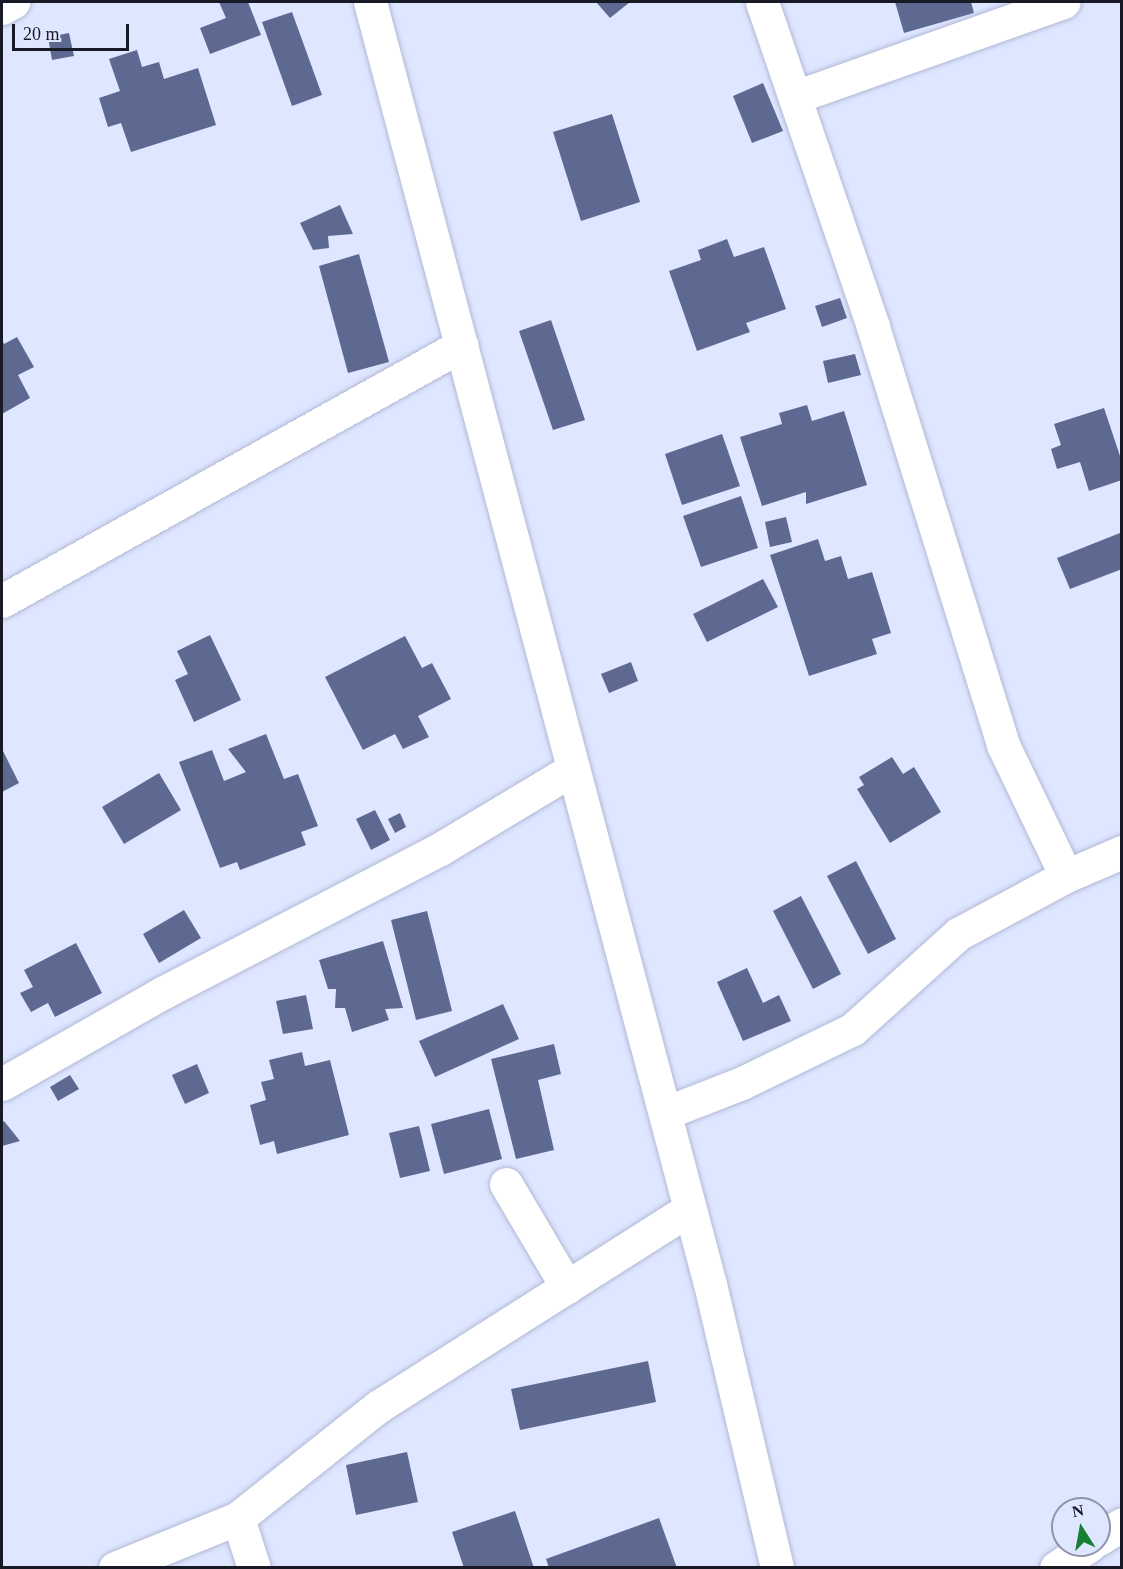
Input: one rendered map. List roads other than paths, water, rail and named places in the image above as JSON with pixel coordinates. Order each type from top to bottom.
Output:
[{"type":"street","points":[[2,8],[13,2]]},
{"type":"street","points":[[370,2],[690,1209],[777,1568]]},
{"type":"street","points":[[762,2],[877,339],[1004,744],[1066,876]]},
{"type":"street","points":[[795,97],[1064,2]]},
{"type":"street","points":[[2,601],[462,345]]},
{"type":"street","points":[[2,1084],[164,992],[440,849],[573,769]]},
{"type":"street","points":[[665,1113],[742,1083],[854,1029],[958,934],[1066,876],[1122,852]]},
{"type":"street","points":[[506,1184],[567,1287]]},
{"type":"street","points":[[115,1568],[238,1518],[379,1406],[690,1209]]},
{"type":"street","points":[[238,1518],[254,1568]]},
{"type":"street","points":[[1056,1568],[1072,1557]]}]
